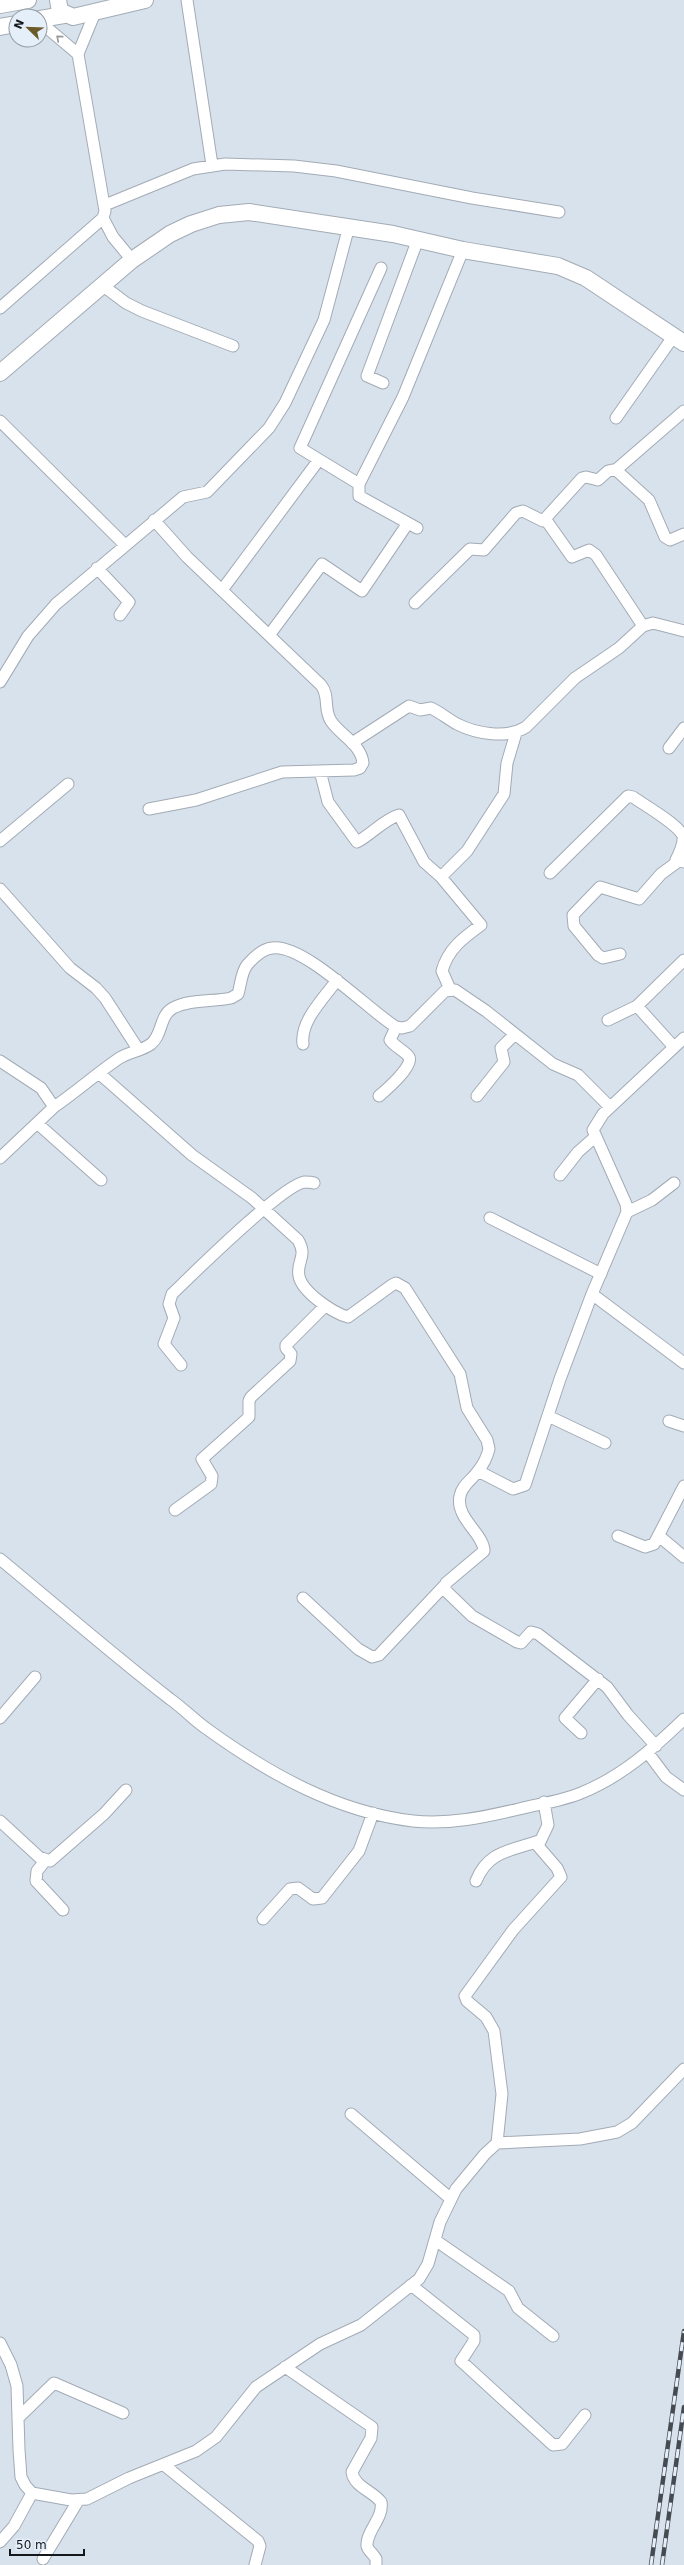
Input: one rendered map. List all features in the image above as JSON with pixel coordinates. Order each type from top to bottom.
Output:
[{"type":"street","points":[[0,5],[28,0]]},
{"type":"street","points":[[48,14],[61,7],[73,17],[88,8],[145,0]]},
{"type":"street","points":[[187,0],[212,165]]},
{"type":"street","points":[[88,8],[78,54],[105,205],[103,218],[113,237],[132,260]]},
{"type":"street","points":[[48,29],[78,54]]},
{"type":"street","points":[[105,205],[193,169],[212,165],[294,166],[336,171],[472,198],[559,212]]},
{"type":"street","points":[[0,373],[132,260],[170,234],[190,224],[219,215],[249,212],[349,226],[418,239],[463,250],[558,266],[586,278],[678,340],[616,418]]},
{"type":"street","points":[[0,308],[103,218]]},
{"type":"street","points":[[0,682],[40,619],[124,544],[154,520],[187,495],[207,492],[269,428],[285,403],[324,320],[349,226]]},
{"type":"street","points":[[383,383],[367,376],[418,239]]},
{"type":"street","points":[[270,634],[322,564],[362,591],[413,525],[359,496],[359,484],[403,397],[463,250]]},
{"type":"street","points":[[359,484],[318,461],[300,448],[381,268]]},
{"type":"street","points":[[102,285],[126,303],[142,311],[233,346]]},
{"type":"street","points":[[415,603],[470,549],[484,550],[519,511],[526,512],[541,521],[546,520],[582,478],[586,477],[598,480],[608,470],[616,470],[684,411]]},
{"type":"street","points":[[0,421],[124,544]]},
{"type":"street","points":[[222,590],[318,461]]},
{"type":"street","points":[[616,470],[649,500],[665,537],[670,540],[684,534]]},
{"type":"street","points":[[148,809],[196,800],[282,772],[360,768],[363,763],[362,757],[352,743],[331,721],[328,714],[326,691],[270,634],[187,557],[154,520]]},
{"type":"street","points":[[546,520],[572,558],[589,550],[596,555],[643,626]]},
{"type":"street","points":[[97,568],[128,602],[120,615]]},
{"type":"street","points":[[352,743],[409,706],[420,710],[431,708],[456,724],[474,730],[494,734],[516,733],[526,727],[575,678],[619,648],[643,626],[653,623],[684,631]]},
{"type":"street","points":[[669,748],[684,728]]},
{"type":"street","points":[[441,877],[467,851],[504,794],[508,763],[516,733]]},
{"type":"street","points":[[320,771],[328,802],[357,842],[370,835],[390,818],[399,815],[424,862],[441,877],[481,925],[453,946],[451,955],[444,964],[442,970],[450,989],[486,1010],[553,1064],[582,1079],[610,1107]]},
{"type":"street","points":[[0,841],[68,784]]},
{"type":"street","points":[[550,874],[628,796],[633,797],[671,824],[683,836],[684,842],[680,861],[660,874],[639,899],[600,887],[573,915],[574,926],[598,955],[603,958],[620,954]]},
{"type":"street","points":[[0,889],[70,968],[100,993],[138,1049]]},
{"type":"street","points":[[0,1158],[38,1124],[54,1107],[100,1074],[118,1058],[150,1045],[155,1039],[164,1017],[172,1009],[182,1005],[230,998],[238,994],[242,973],[247,966],[264,951],[271,948],[286,950],[337,980],[396,1027],[402,1028],[410,1026],[445,990],[450,989]]},
{"type":"street","points":[[608,1020],[637,1006],[684,960]]},
{"type":"street","points":[[303,1044],[303,1030],[307,1021],[337,980]]},
{"type":"street","points":[[637,1006],[674,1047]]},
{"type":"street","points":[[379,1096],[407,1068],[410,1062],[408,1057],[390,1040],[396,1027]]},
{"type":"street","points":[[477,1096],[502,1066],[504,1059],[501,1048],[515,1034]]},
{"type":"street","points":[[478,1471],[513,1489],[525,1485],[592,1294],[627,1212],[626,1204],[619,1187],[593,1130],[597,1121],[610,1107],[684,1038]]},
{"type":"street","points":[[0,1061],[41,1088],[54,1107]]},
{"type":"street","points":[[100,1074],[192,1155],[252,1198],[298,1240],[303,1247],[303,1256],[299,1276],[302,1284],[325,1306],[344,1316],[352,1316],[392,1285],[396,1283],[405,1288],[460,1374],[467,1408],[489,1444],[488,1455],[478,1471],[464,1486],[459,1500],[466,1520],[483,1545],[484,1551],[444,1586],[378,1655],[372,1657],[358,1649],[303,1598]]},
{"type":"street","points":[[38,1124],[100,1180]]},
{"type":"street","points":[[560,1175],[578,1152],[595,1137]]},
{"type":"street","points":[[181,1365],[164,1344],[174,1318],[169,1298],[197,1270],[264,1209],[298,1185],[305,1182],[314,1183]]},
{"type":"street","points":[[627,1212],[652,1200],[674,1183]]},
{"type":"street","points":[[490,1218],[601,1274]]},
{"type":"street","points":[[592,1294],[684,1363]]},
{"type":"street","points":[[175,1510],[211,1484],[212,1476],[202,1459],[249,1417],[249,1401],[251,1397],[290,1361],[291,1354],[286,1345],[325,1306]]},
{"type":"street","points":[[548,1416],[605,1443]]},
{"type":"street","points":[[669,1421],[684,1426]]},
{"type":"street","points":[[618,1536],[645,1548],[654,1544],[684,1486]]},
{"type":"street","points":[[659,1536],[684,1557]]},
{"type":"street","points":[[0,1559],[139,1676],[205,1728],[254,1762],[312,1792],[373,1813],[413,1821],[448,1822],[485,1817],[580,1794],[604,1782],[652,1749],[684,1719]]},
{"type":"street","points":[[444,1586],[446,1592],[464,1609],[486,1625],[519,1643],[528,1633],[534,1632],[598,1678],[613,1693],[652,1749],[666,1777],[684,1790]]},
{"type":"street","points":[[0,1718],[35,1677]]},
{"type":"street","points":[[581,1733],[565,1718],[598,1678]]},
{"type":"street","points":[[63,1910],[36,1881],[37,1871],[46,1861],[53,1860],[126,1790]]},
{"type":"street","points":[[497,2143],[502,2094],[494,2031],[486,2017],[467,2001],[465,1996],[513,1930],[559,1881],[560,1873],[540,1850],[539,1841],[548,1825],[544,1802]]},
{"type":"street","points":[[263,1919],[290,1889],[298,1888],[313,1899],[322,1898],[359,1851],[373,1813]]},
{"type":"street","points":[[0,1821],[46,1861]]},
{"type":"street","points":[[476,1882],[481,1869],[492,1858],[539,1841]]},
{"type":"street","points":[[0,2343],[15,2375],[19,2417],[21,2477],[32,2493],[78,2501],[87,2499],[129,2478],[196,2451],[216,2437],[256,2387],[320,2344],[360,2325],[411,2285],[425,2271],[451,2199],[485,2154],[497,2143],[580,2139],[617,2132],[632,2123],[684,2069]]},
{"type":"street","points":[[352,2114],[451,2199]]},
{"type":"street","points":[[435,2240],[509,2291],[518,2308],[553,2336]]},
{"type":"street","points":[[411,2285],[474,2335],[474,2341],[461,2361],[553,2445],[562,2444],[585,2415]]},
{"type":"street","points":[[285,2367],[372,2427],[371,2438],[352,2472],[353,2478],[357,2483],[381,2502],[380,2513],[367,2543],[369,2550],[376,2559],[376,2565]]},
{"type":"street","points":[[19,2417],[54,2382],[123,2413]]},
{"type":"street","points":[[164,2465],[258,2541],[259,2554],[255,2565]]},
{"type":"street","points":[[0,2542],[14,2526],[32,2493]]},
{"type":"street","points":[[43,2559],[78,2501]]},
{"type":"railway","points":[[651,2565],[684,2331]]},
{"type":"railway","points":[[662,2565],[684,2407]]}]
